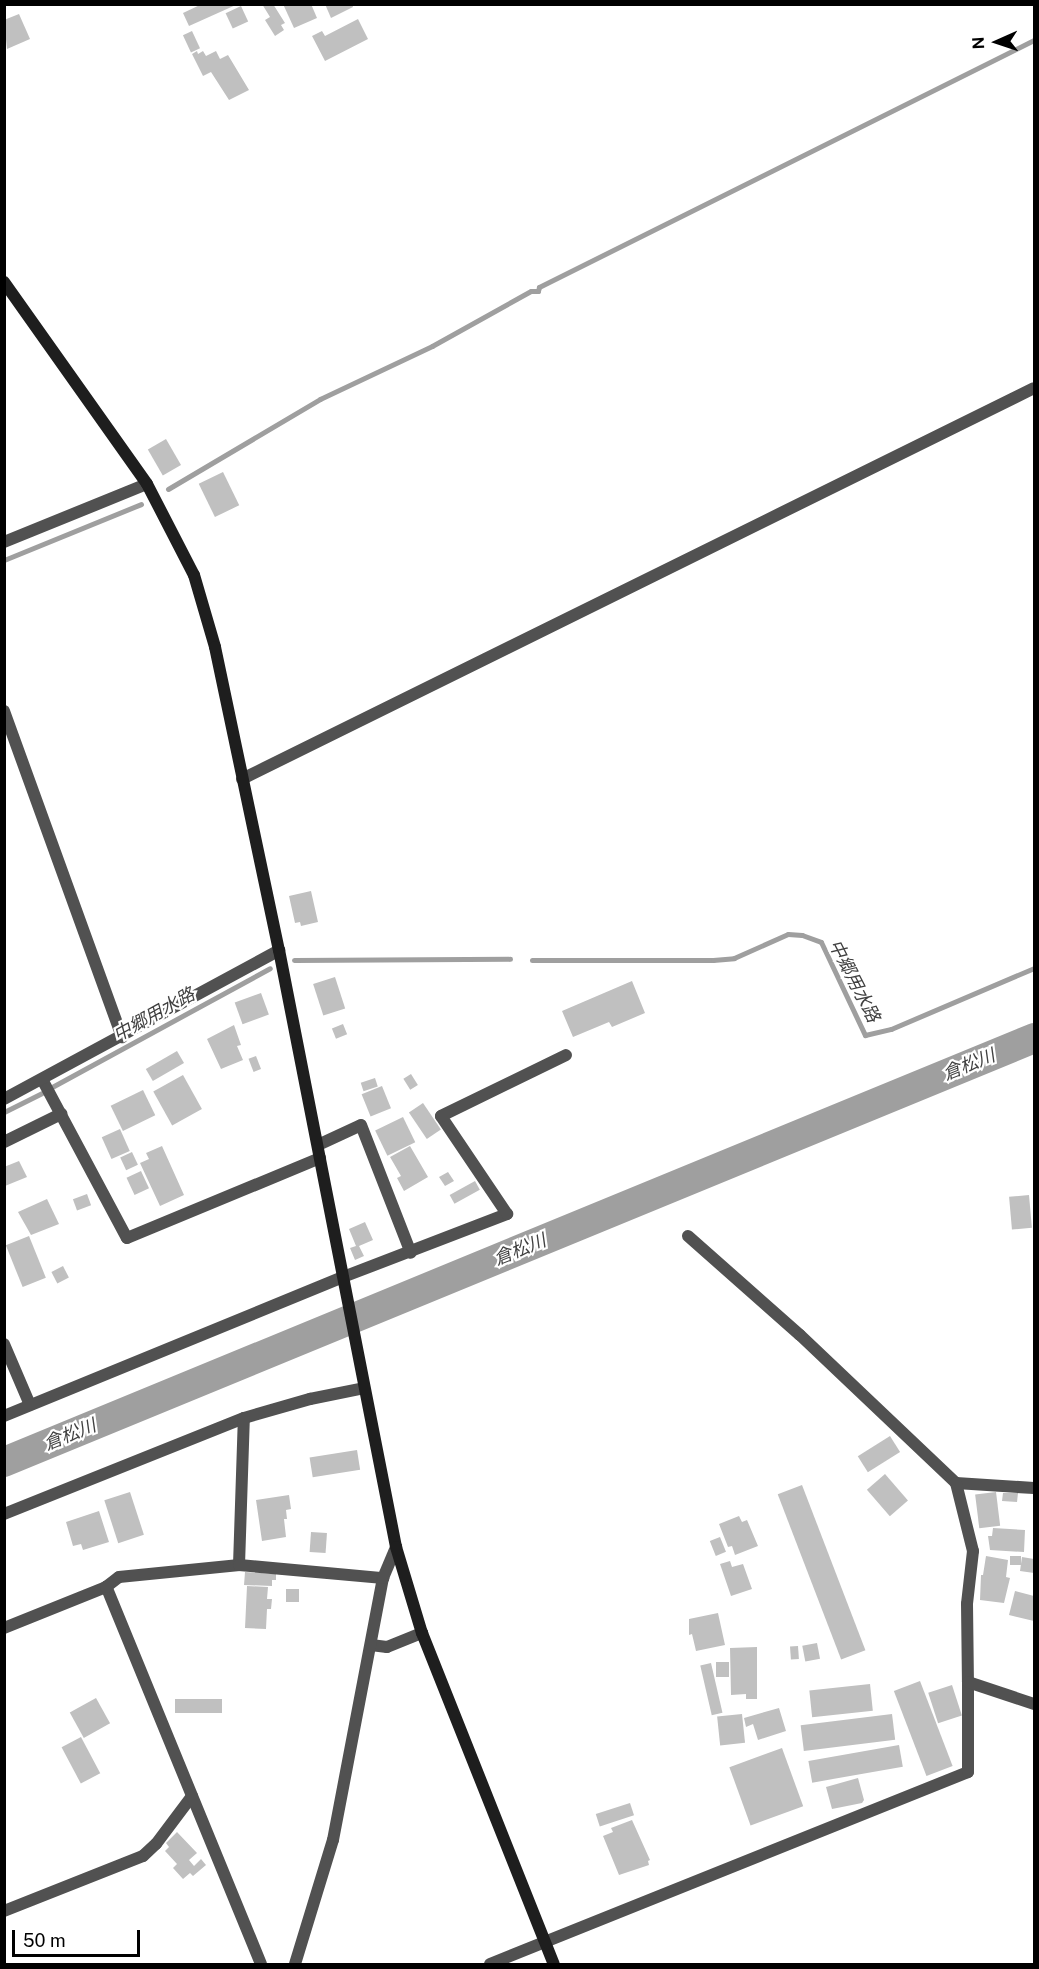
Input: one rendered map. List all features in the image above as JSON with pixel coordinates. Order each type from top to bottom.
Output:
[{"type":"street","points":[[4,282],[147,484],[194,575],[215,647],[279,950],[396,1547],[422,1633],[554,1965]]},
{"type":"street","points":[[242,778],[1035,388]]},
{"type":"street","points":[[4,542],[147,484]]},
{"type":"street","points":[[4,711],[122,1037]]},
{"type":"street","points":[[4,1099],[43,1081],[279,950]]},
{"type":"street","points":[[4,1416],[507,1214],[441,1116],[566,1055]]},
{"type":"street","points":[[43,1081],[127,1238],[320,1158]]},
{"type":"street","points":[[4,1142],[60,1114]]},
{"type":"street","points":[[318,1144],[361,1125],[411,1252]]},
{"type":"street","points":[[490,1965],[968,1772],[967,1604],[973,1551],[956,1483],[800,1335],[688,1236]]},
{"type":"street","points":[[4,1344],[30,1405]]},
{"type":"street","points":[[4,1515],[244,1418],[310,1399],[364,1388]]},
{"type":"street","points":[[239,1565],[244,1418]]},
{"type":"street","points":[[956,1483],[1035,1488]]},
{"type":"street","points":[[295,1965],[333,1840],[383,1578],[396,1547]]},
{"type":"street","points":[[4,1628],[106,1587],[119,1577],[239,1565],[383,1578]]},
{"type":"street","points":[[106,1587],[261,1965]]},
{"type":"street","points":[[371,1645],[387,1647],[422,1633]]},
{"type":"street","points":[[968,1682],[1035,1704]]},
{"type":"street","points":[[4,1911],[143,1856],[156,1844],[192,1796]]},
{"type":"building","points":[[202,4],[238,4],[189,26],[183,13]]},
{"type":"building","points":[[262,4],[273,4],[285,23],[281,25],[284,30],[275,36],[265,20],[270,17]]},
{"type":"building","points":[[283,4],[311,4],[317,18],[294,28]]},
{"type":"building","points":[[325,4],[352,4],[353,7],[331,18]]},
{"type":"building","points":[[241,6],[248,21],[233,29],[226,13]]},
{"type":"building","points":[[19,14],[30,39],[7,49],[4,20]]},
{"type":"building","points":[[358,19],[368,39],[325,61],[312,36],[322,31],[325,36]]},
{"type":"building","points":[[192,31],[200,48],[191,52],[183,35]]},
{"type":"building","points":[[197,51],[198,54],[203,51],[206,56],[216,51],[220,59],[228,55],[249,90],[229,100],[211,72],[203,76],[192,54]]},
{"type":"building","points":[[166,439],[181,465],[163,475],[148,450]]},
{"type":"building","points":[[223,472],[239,505],[215,517],[199,484]]},
{"type":"building","points":[[311,891],[318,922],[301,926],[300,922],[295,923],[289,896]]},
{"type":"building","points":[[335,977],[345,1008],[323,1015],[313,984]]},
{"type":"building","points":[[632,981],[645,1013],[612,1027],[609,1022],[573,1037],[562,1011]]},
{"type":"building","points":[[261,993],[269,1015],[243,1024],[235,1003]]},
{"type":"building","points":[[343,1024],[347,1034],[336,1039],[332,1028]]},
{"type":"building","points":[[234,1025],[241,1045],[237,1046],[243,1060],[221,1069],[207,1039]]},
{"type":"building","points":[[177,1051],[184,1063],[153,1081],[146,1069]]},
{"type":"building","points":[[256,1056],[261,1069],[254,1072],[249,1059]]},
{"type":"building","points":[[411,1074],[418,1085],[410,1090],[403,1079]]},
{"type":"building","points":[[183,1075],[202,1109],[172,1126],[153,1091]]},
{"type":"building","points":[[375,1078],[378,1087],[364,1091],[361,1083]]},
{"type":"building","points":[[382,1086],[391,1108],[371,1116],[362,1094]]},
{"type":"building","points":[[143,1090],[155,1115],[123,1131],[111,1106]]},
{"type":"building","points":[[423,1103],[441,1130],[427,1139],[409,1113]]},
{"type":"building","points":[[403,1117],[415,1142],[387,1156],[375,1131]]},
{"type":"building","points":[[120,1129],[130,1151],[111,1159],[102,1137]]},
{"type":"building","points":[[162,1146],[184,1195],[160,1206],[140,1163],[149,1159],[146,1153]]},
{"type":"building","points":[[410,1146],[428,1177],[404,1191],[397,1178],[401,1176],[390,1157]]},
{"type":"building","points":[[132,1152],[138,1165],[126,1170],[120,1157]]},
{"type":"building","points":[[19,1161],[27,1177],[5,1186],[4,1167]]},
{"type":"building","points":[[141,1171],[149,1188],[135,1195],[126,1178]]},
{"type":"building","points":[[448,1172],[454,1181],[445,1186],[439,1177]]},
{"type":"building","points":[[475,1181],[480,1190],[454,1204],[450,1195]]},
{"type":"building","points":[[87,1194],[91,1205],[77,1210],[73,1199]]},
{"type":"building","points":[[1029,1195],[1032,1228],[1012,1230],[1009,1197]]},
{"type":"building","points":[[47,1199],[59,1224],[31,1235],[18,1212]]},
{"type":"building","points":[[365,1222],[373,1240],[359,1246],[364,1256],[355,1260],[350,1248],[356,1246],[349,1229]]},
{"type":"building","points":[[29,1236],[46,1278],[23,1287],[6,1245]]},
{"type":"building","points":[[63,1266],[69,1278],[57,1283],[51,1272]]},
{"type":"building","points":[[890,1436],[900,1452],[868,1472],[858,1456]]},
{"type":"building","points":[[357,1450],[360,1470],[313,1477],[310,1458]]},
{"type":"building","points":[[885,1474],[908,1500],[890,1516],[867,1490]]},
{"type":"building","points":[[802,1485],[865,1650],[841,1660],[778,1494]]},
{"type":"building","points":[[130,1492],[144,1535],[118,1543],[104,1500]]},
{"type":"building","points":[[996,1492],[1000,1526],[979,1528],[975,1495]]},
{"type":"building","points":[[1003,1493],[1018,1493],[1017,1502],[1002,1501]]},
{"type":"building","points":[[289,1495],[291,1509],[286,1510],[287,1519],[284,1519],[286,1537],[262,1541],[256,1500]]},
{"type":"building","points":[[99,1511],[109,1542],[83,1550],[81,1544],[73,1546],[66,1522]]},
{"type":"building","points":[[739,1516],[742,1522],[747,1520],[758,1546],[735,1555],[732,1546],[728,1547],[719,1524]]},
{"type":"building","points":[[993,1528],[1025,1530],[1024,1552],[990,1550],[988,1536],[992,1536]]},
{"type":"building","points":[[311,1532],[327,1533],[326,1553],[310,1552]]},
{"type":"building","points":[[720,1537],[726,1552],[716,1556],[710,1541]]},
{"type":"building","points":[[986,1556],[1008,1560],[1006,1577],[1010,1578],[1004,1603],[980,1600],[981,1575],[983,1575]]},
{"type":"building","points":[[1010,1556],[1021,1556],[1021,1565],[1010,1565]]},
{"type":"building","points":[[1022,1557],[1034,1559],[1034,1573],[1020,1571]]},
{"type":"building","points":[[730,1561],[732,1567],[743,1564],[752,1589],[731,1596],[720,1564]]},
{"type":"building","points":[[245,1572],[276,1574],[276,1580],[272,1580],[272,1586],[244,1585]]},
{"type":"building","points":[[247,1586],[268,1587],[267,1599],[272,1599],[271,1609],[267,1609],[266,1629],[245,1628]]},
{"type":"building","points":[[286,1589],[299,1589],[299,1602],[286,1602]]},
{"type":"building","points":[[1015,1591],[1034,1596],[1034,1621],[1009,1615]]},
{"type":"building","points":[[718,1613],[725,1645],[696,1651],[692,1634],[689,1635],[689,1619]]},
{"type":"building","points":[[817,1643],[820,1659],[805,1662],[802,1646]]},
{"type":"building","points":[[798,1646],[799,1659],[791,1660],[790,1647]]},
{"type":"building","points":[[757,1647],[757,1699],[746,1699],[746,1694],[731,1695],[730,1648]]},
{"type":"building","points":[[716,1662],[729,1662],[729,1677],[716,1677]]},
{"type":"building","points":[[711,1663],[722,1713],[712,1715],[700,1665]]},
{"type":"building","points":[[920,1681],[953,1766],[926,1776],[894,1691]]},
{"type":"building","points":[[870,1684],[873,1711],[812,1717],[809,1690]]},
{"type":"building","points":[[952,1685],[962,1715],[938,1723],[928,1693]]},
{"type":"building","points":[[96,1698],[110,1723],[84,1738],[70,1713]]},
{"type":"building","points":[[175,1699],[222,1699],[222,1713],[175,1713]]},
{"type":"building","points":[[779,1708],[786,1731],[758,1740],[753,1724],[746,1727],[744,1718]]},
{"type":"building","points":[[742,1714],[745,1743],[720,1745],[717,1717]]},
{"type":"building","points":[[892,1714],[895,1740],[804,1751],[801,1725]]},
{"type":"building","points":[[81,1737],[100,1773],[81,1784],[62,1747]]},
{"type":"building","points":[[899,1745],[903,1767],[812,1783],[808,1761]]},
{"type":"building","points":[[782,1748],[803,1806],[751,1825],[729,1767]]},
{"type":"building","points":[[858,1778],[864,1800],[862,1803],[832,1809],[826,1787]]},
{"type":"building","points":[[630,1803],[634,1815],[600,1826],[596,1814]]},
{"type":"building","points":[[632,1820],[650,1860],[649,1865],[619,1875],[603,1836],[613,1832],[611,1828]]},
{"type":"building","points":[[177,1832],[197,1853],[189,1860],[194,1866],[201,1859],[206,1865],[193,1876],[190,1873],[183,1879],[173,1868],[177,1864],[165,1851],[169,1847],[166,1843]]},
{"type":"waterway","points":[[168,489],[320,399],[432,346],[531,291],[538,291],[539,287],[1034,40]]},
{"type":"waterway","points":[[4,560],[141,504]]},
{"type":"waterway","name":"中郷用水路","points":[[532,960],[713,960],[734,958],[788,934],[802,935],[821,942],[865,1035],[891,1029],[1034,968]]},
{"type":"waterway","name":"中郷用水路","points":[[294,960],[510,959]]},
{"type":"waterway","name":"中郷用水路","points":[[52,1087],[270,968]]},
{"type":"waterway","name":"倉松川","points":[[4,1462],[1034,1038]]},
{"type":"waterway","name":"中郷用水路","points":[[4,1112],[42,1093]]}]
